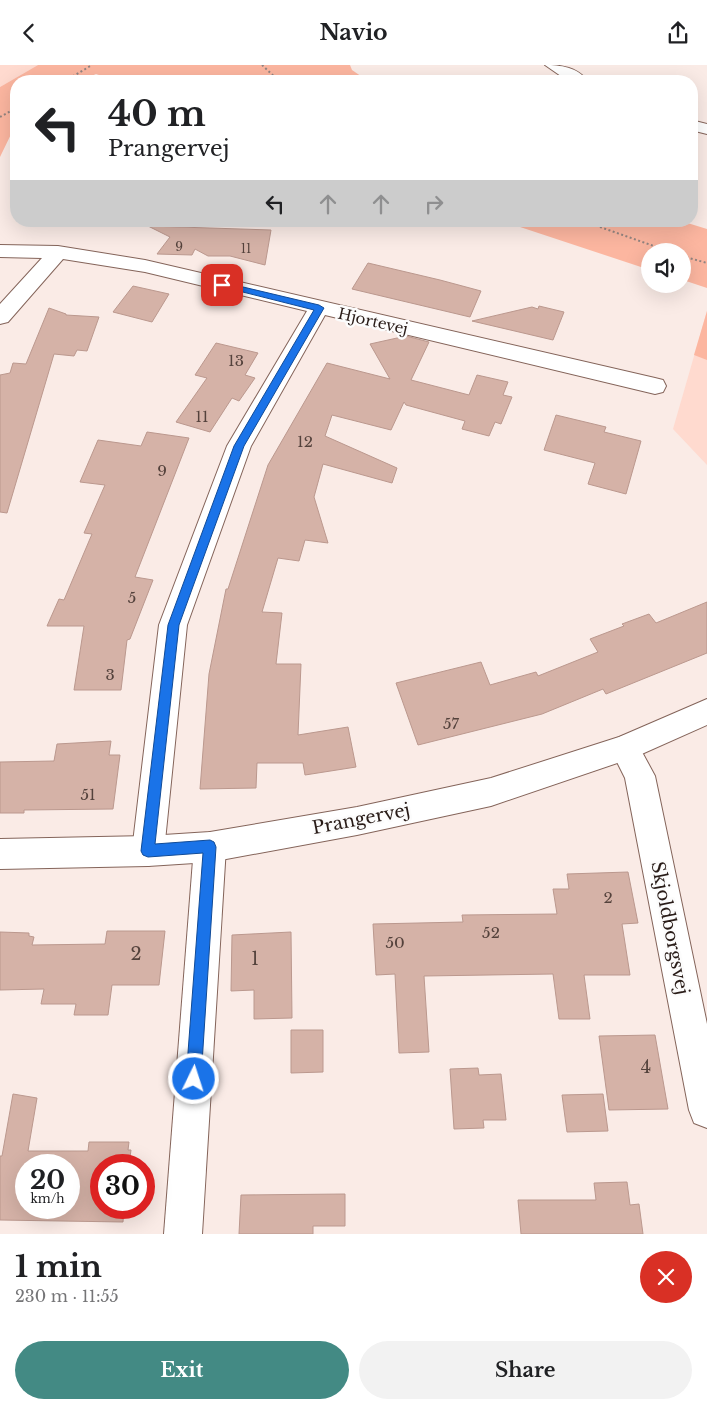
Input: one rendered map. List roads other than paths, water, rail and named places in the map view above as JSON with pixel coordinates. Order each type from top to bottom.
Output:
[{"type":"street","points":[[553,65],[569,75]]},
{"type":"street","name":"Hjortevej","points":[[0,251],[58,252],[145,266],[655,386]]},
{"type":"street","points":[[0,317],[58,252]]},
{"type":"street","points":[[148,851],[173,625],[239,446],[319,308]]},
{"type":"street","name":"Prangervej","points":[[0,854],[148,851],[210,847],[357,821],[491,792],[625,748],[707,713]]},
{"type":"street","name":"Skjoldborgsvej","points":[[625,748],[640,776],[707,1110]]},
{"type":"street","points":[[183,1234],[210,847]]}]
